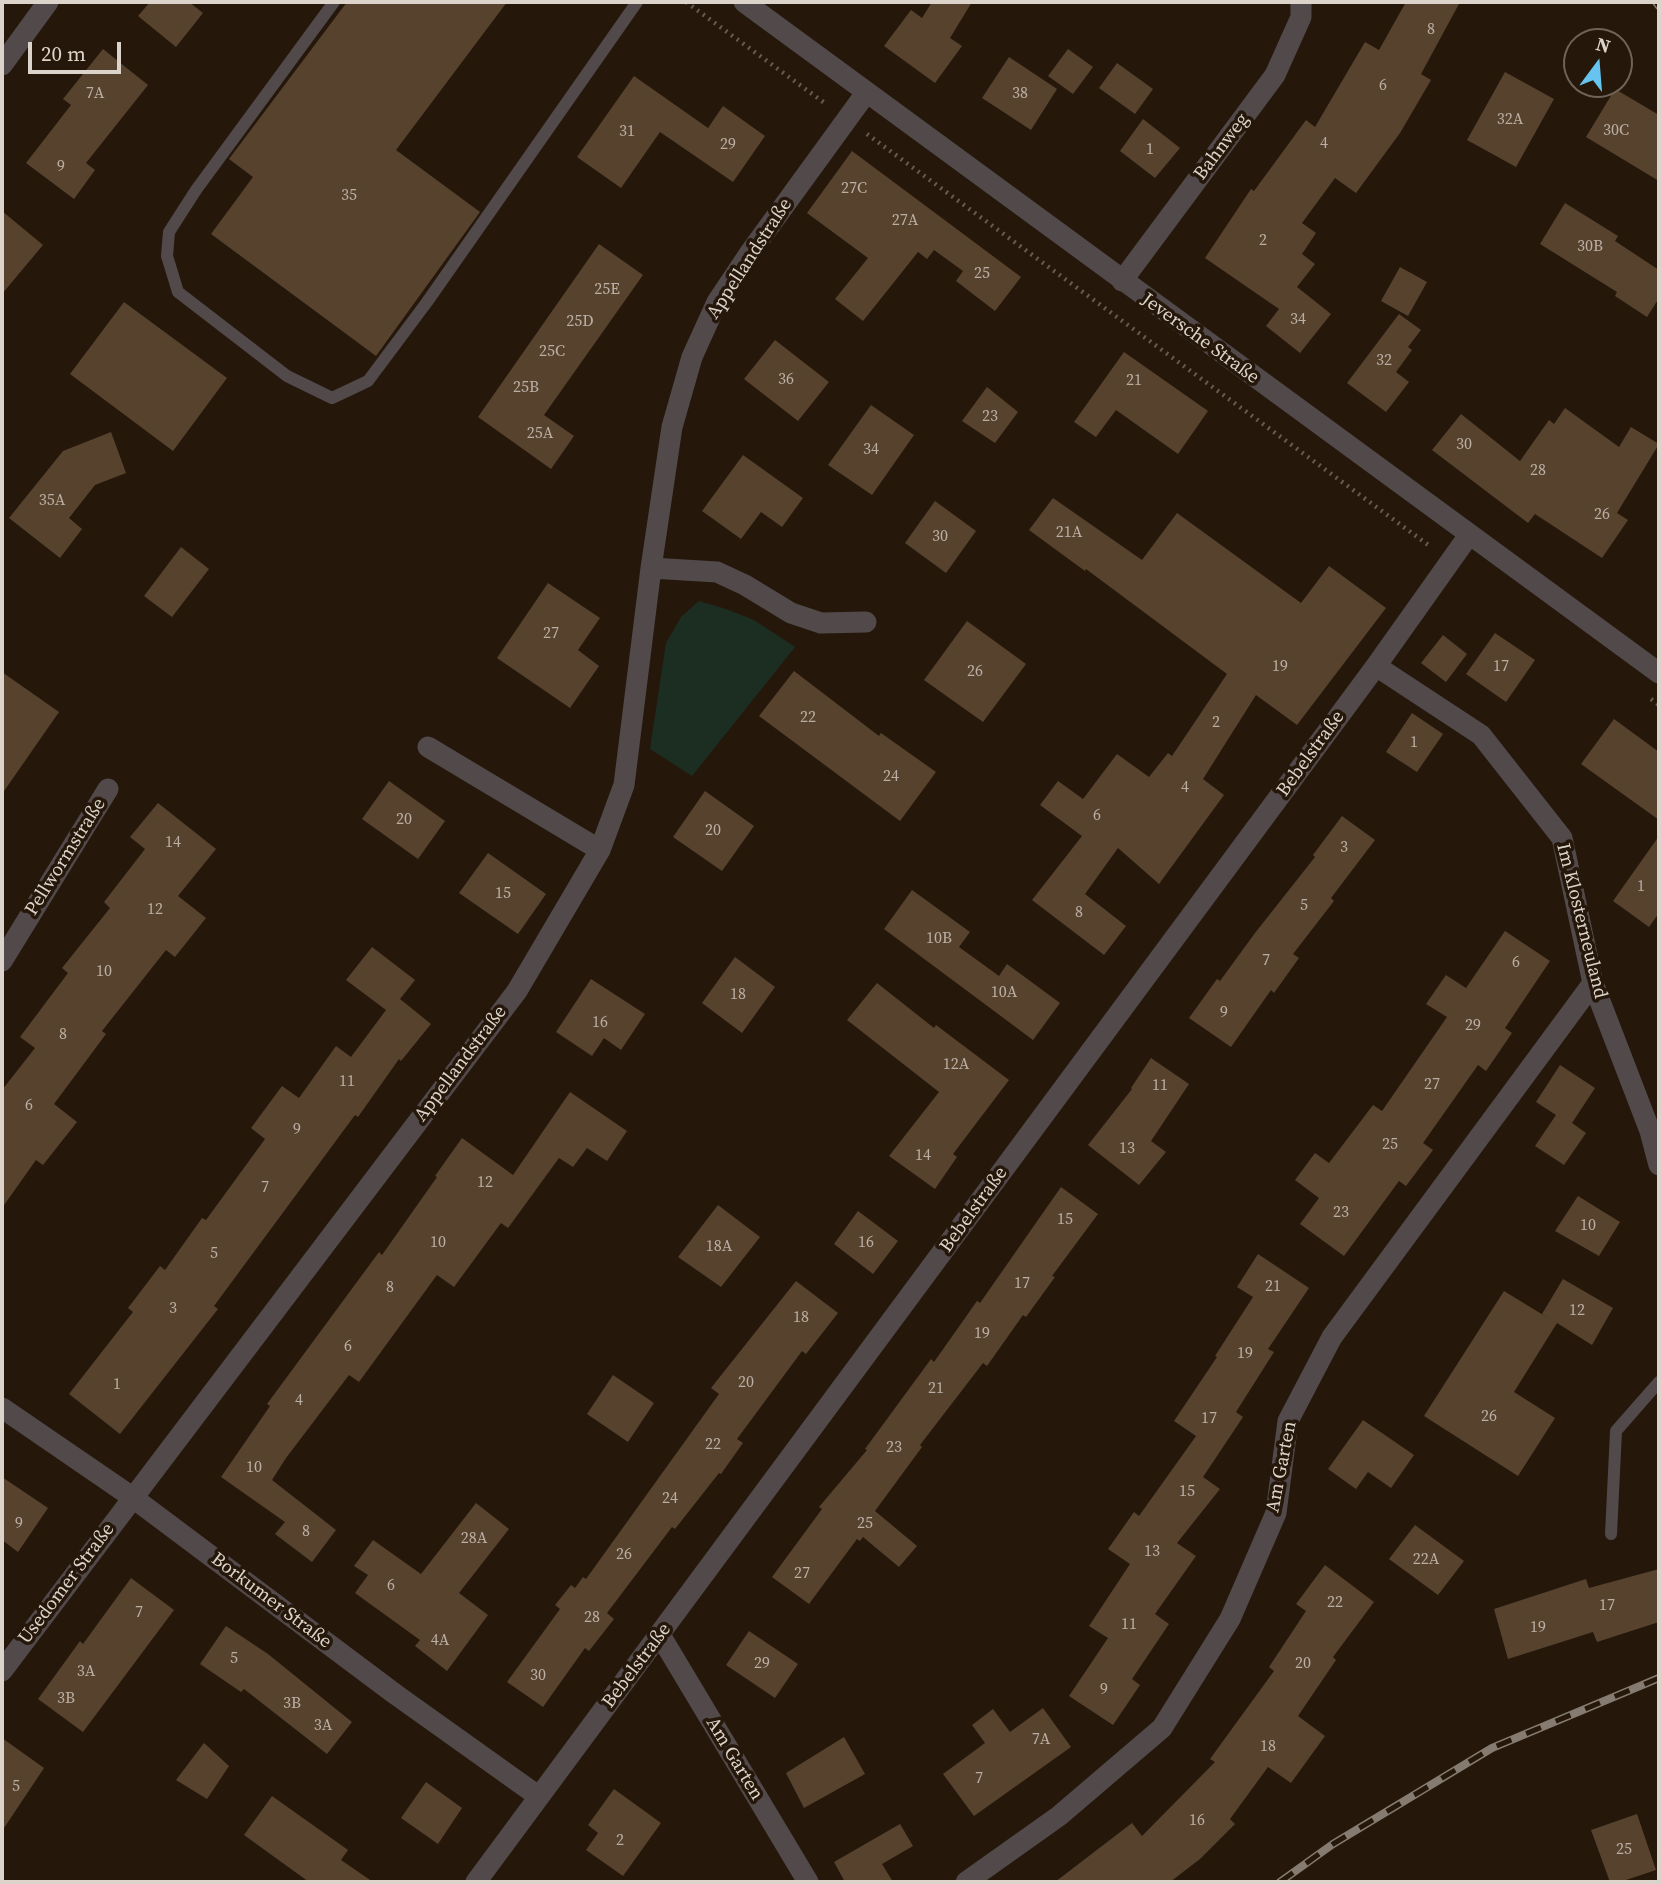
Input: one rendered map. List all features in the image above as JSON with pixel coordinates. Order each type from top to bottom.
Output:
[{"type":"street","points":[[2,65],[48,2]]},
{"type":"street","name":"Jeversche Straße","points":[[744,2],[1659,673]]},
{"type":"street","name":"Bahnweg","points":[[1122,281],[1275,75],[1301,18],[1301,2]]},
{"type":"street","name":"Appellandstraße","points":[[132,1497],[517,991],[600,850],[624,785],[672,427],[692,357],[724,292],[845,118],[866,93]]},
{"type":"street","name":"Bebelstraße","points":[[475,1882],[1376,666],[1469,535]]},
{"type":"street","points":[[651,568],[717,572],[746,585],[791,613],[821,624],[866,622]]},
{"type":"street","name":"Im Klosterneuland","points":[[1376,666],[1481,735],[1562,838],[1592,983],[1650,1131],[1659,1165]]},
{"type":"street","points":[[428,747],[600,850]]},
{"type":"street","name":"Pellwormstraße","points":[[2,961],[108,789]]},
{"type":"street","name":"Am Garten","points":[[966,1882],[1059,1816],[1162,1728],[1230,1619],[1276,1513],[1288,1421],[1332,1337],[1592,983]]},
{"type":"street","name":"Borkumer Straße","points":[[2,1408],[132,1497],[395,1694],[538,1796]]},
{"type":"street","name":"Usedomer Straße","points":[[2,1671],[132,1497]]},
{"type":"street","name":"Am Garten","points":[[660,1635],[808,1882]]},
{"type":"lane","points":[[334,2],[196,190],[169,232],[167,256],[178,292],[287,376],[332,398],[368,382],[427,302],[634,3]]},
{"type":"lane","points":[[1611,1534],[1616,1431],[1659,1382]]},
{"type":"path","points":[[686,2],[1435,550],[1453,560]]},
{"type":"path","points":[[1648,697],[1659,705]]},
{"type":"green space","points":[[699,601],[754,620],[795,647],[692,776],[650,749],[666,643],[681,617]]},
{"type":"building","points":[[150,2],[189,2],[203,13],[176,47],[138,16]]},
{"type":"building","points":[[347,2],[507,2],[396,150],[480,212],[376,356],[211,234],[253,177],[229,159]]},
{"type":"building","points":[[932,2],[972,2],[950,38],[962,46],[935,83],[884,46],[911,10],[922,18]]},
{"type":"building","points":[[1406,2],[1460,2],[1421,74],[1431,80],[1400,133],[1356,193],[1335,178],[1302,223],[1316,233],[1302,254],[1315,264],[1297,287],[1331,314],[1300,353],[1266,326],[1279,309],[1205,258],[1251,189],[1254,191],[1306,120],[1315,127],[1365,42],[1379,50]]},
{"type":"building","points":[[103,49],[148,85],[86,163],[95,170],[74,199],[26,163],[71,105],[63,99]]},
{"type":"building","points":[[1068,49],[1093,67],[1073,94],[1048,76]]},
{"type":"building","points":[[1009,57],[1057,89],[1031,130],[982,98]]},
{"type":"building","points":[[1117,63],[1153,89],[1135,114],[1099,88]]},
{"type":"building","points":[[1505,72],[1554,99],[1516,167],[1467,140]]},
{"type":"building","points":[[634,76],[708,128],[723,106],[765,136],[733,182],[660,132],[621,188],[577,157]]},
{"type":"building","points":[[1610,98],[1630,98],[1659,115],[1659,181],[1586,137]]},
{"type":"building","points":[[1143,119],[1180,148],[1155,178],[1120,151]]},
{"type":"building","points":[[852,151],[1021,277],[995,311],[956,281],[963,271],[934,250],[927,259],[918,252],[863,321],[835,299],[868,258],[807,213]]},
{"type":"building","points":[[1565,203],[1618,236],[1615,241],[1659,270],[1659,298],[1647,317],[1615,296],[1617,292],[1540,244]]},
{"type":"building","points":[[2,211],[43,245],[2,294]]},
{"type":"building","points":[[599,244],[643,275],[544,415],[574,436],[551,469],[478,417]]},
{"type":"building","points":[[1400,267],[1427,282],[1408,316],[1381,301]]},
{"type":"building","points":[[124,302],[227,378],[173,451],[70,374]]},
{"type":"building","points":[[1399,314],[1421,330],[1408,347],[1412,350],[1396,372],[1409,382],[1386,412],[1347,383]]},
{"type":"building","points":[[775,340],[829,382],[798,421],[744,379]]},
{"type":"building","points":[[1124,352],[1208,411],[1178,454],[1116,410],[1096,437],[1074,422]]},
{"type":"building","points":[[987,387],[1018,412],[995,443],[962,421]]},
{"type":"building","points":[[871,405],[914,435],[872,495],[828,465]]},
{"type":"building","points":[[1565,408],[1619,447],[1631,427],[1659,444],[1617,513],[1628,520],[1602,558],[1535,514],[1528,523],[1432,450],[1461,414],[1520,461],[1549,420],[1554,424]]},
{"type":"building","points":[[111,432],[126,473],[95,485],[69,518],[82,529],[60,558],[9,518],[63,451]]},
{"type":"building","points":[[743,455],[803,498],[782,527],[761,512],[741,539],[702,511]]},
{"type":"building","points":[[1053,498],[1142,560],[1177,513],[1301,603],[1329,566],[1386,608],[1297,725],[1256,695],[1203,779],[1224,795],[1159,884],[1118,848],[1085,894],[1126,926],[1104,955],[1032,900],[1082,836],[1040,805],[1058,781],[1083,799],[1117,754],[1149,777],[1168,753],[1172,756],[1227,674],[1029,530]]},
{"type":"building","points":[[935,501],[976,531],[946,573],[905,543]]},
{"type":"building","points":[[181,547],[209,569],[172,617],[144,596]]},
{"type":"building","points":[[548,583],[600,618],[578,650],[599,666],[570,708],[497,658]]},
{"type":"building","points":[[967,621],[1026,664],[983,722],[924,680]]},
{"type":"building","points":[[1495,633],[1535,660],[1506,702],[1466,674]]},
{"type":"building","points":[[1443,635],[1467,654],[1446,682],[1421,663]]},
{"type":"building","points":[[794,671],[879,736],[881,733],[936,772],[900,821],[759,716]]},
{"type":"building","points":[[2,672],[59,712],[2,794]]},
{"type":"building","points":[[1412,713],[1443,734],[1417,772],[1386,752]]},
{"type":"building","points":[[1614,719],[1659,752],[1659,820],[1581,764]]},
{"type":"building","points":[[389,781],[445,821],[418,859],[362,819]]},
{"type":"building","points":[[705,791],[754,826],[722,871],[673,837]]},
{"type":"building","points":[[158,803],[216,849],[178,896],[206,918],[175,957],[166,950],[102,1031],[106,1034],[54,1104],[77,1122],[43,1165],[36,1160],[2,1208],[2,1090],[35,1048],[20,1037],[68,973],[62,968],[110,908],[104,902],[145,849],[130,837]]},
{"type":"building","points":[[1342,816],[1375,840],[1331,898],[1334,901],[1293,954],[1299,958],[1274,993],[1271,990],[1231,1047],[1189,1018],[1315,857],[1313,855]]},
{"type":"building","points":[[1659,836],[1659,913],[1649,927],[1613,901]]},
{"type":"building","points":[[488,853],[546,894],[518,934],[459,893]]},
{"type":"building","points":[[912,890],[970,932],[959,947],[999,976],[1007,964],[1060,1003],[1033,1040],[884,929]]},
{"type":"building","points":[[1505,931],[1550,961],[1505,1028],[1512,1033],[1486,1071],[1478,1065],[1423,1143],[1433,1150],[1406,1186],[1399,1181],[1344,1256],[1300,1224],[1319,1198],[1295,1180],[1315,1153],[1329,1163],[1373,1105],[1382,1111],[1447,1017],[1426,1004],[1446,975],[1466,988]]},
{"type":"building","points":[[372,947],[415,980],[400,999],[431,1024],[401,1061],[399,1059],[358,1117],[355,1115],[214,1306],[218,1309],[120,1434],[69,1394],[133,1312],[128,1308],[160,1266],[165,1270],[202,1218],[206,1220],[265,1139],[251,1128],[282,1086],[299,1098],[336,1046],[351,1057],[386,1010],[346,980]]},
{"type":"building","points":[[735,957],[775,987],[742,1033],[702,1003]]},
{"type":"building","points":[[591,979],[645,1014],[621,1050],[604,1038],[592,1056],[556,1032]]},
{"type":"building","points":[[877,983],[934,1028],[936,1025],[1009,1080],[953,1154],[957,1157],[935,1189],[889,1156],[939,1092],[847,1020]]},
{"type":"building","points":[[1151,1058],[1189,1084],[1151,1141],[1166,1152],[1139,1185],[1088,1145],[1132,1089]]},
{"type":"building","points":[[1560,1065],[1595,1088],[1572,1123],[1586,1133],[1564,1165],[1535,1146],[1556,1115],[1536,1102]]},
{"type":"building","points":[[570,1092],[627,1131],[607,1161],[587,1148],[573,1167],[559,1158],[508,1228],[501,1223],[454,1287],[437,1275],[359,1382],[349,1375],[272,1480],[336,1530],[312,1562],[275,1534],[285,1522],[221,1477],[270,1406],[267,1404],[379,1252],[382,1255],[462,1138],[513,1175]]},
{"type":"building","points":[[1061,1187],[1098,1214],[1052,1276],[1055,1277],[1026,1317],[1023,1315],[987,1366],[983,1363],[920,1445],[922,1447],[875,1511],[917,1546],[899,1567],[863,1537],[860,1541],[857,1539],[809,1604],[772,1577],[822,1509],[819,1507],[867,1450],[865,1449],[931,1359],[934,1362],[977,1301],[980,1303]]},
{"type":"building","points":[[1578,1196],[1620,1222],[1599,1256],[1555,1231]]},
{"type":"building","points":[[718,1205],[760,1237],[721,1287],[678,1257]]},
{"type":"building","points":[[858,1211],[898,1241],[873,1274],[834,1244]]},
{"type":"building","points":[[1258,1254],[1309,1288],[1268,1349],[1274,1352],[1236,1412],[1243,1417],[1203,1477],[1220,1489],[1177,1543],[1196,1556],[1155,1614],[1169,1624],[1132,1679],[1140,1685],[1113,1725],[1069,1696],[1108,1638],[1089,1626],[1130,1564],[1108,1549],[1134,1512],[1139,1516],[1196,1436],[1174,1421],[1253,1297],[1237,1287]]},
{"type":"building","points":[[1563,1279],[1613,1308],[1592,1345],[1557,1323],[1514,1392],[1555,1418],[1518,1476],[1424,1416],[1504,1291],[1553,1321],[1542,1314]]},
{"type":"building","points":[[796,1281],[838,1313],[806,1354],[802,1351],[737,1439],[743,1443],[721,1474],[719,1473],[675,1529],[672,1527],[607,1613],[614,1619],[589,1651],[585,1648],[543,1707],[507,1682],[560,1609],[555,1605],[571,1585],[575,1588],[583,1577],[586,1579],[719,1394],[711,1388]]},
{"type":"building","points":[[613,1375],[654,1403],[628,1442],[587,1414]]},
{"type":"building","points":[[1363,1420],[1414,1455],[1391,1488],[1368,1472],[1356,1489],[1328,1469]]},
{"type":"building","points":[[2,1477],[48,1508],[18,1552],[2,1540]]},
{"type":"building","points":[[476,1503],[509,1529],[459,1593],[488,1615],[447,1671],[415,1646],[420,1640],[355,1593],[368,1575],[354,1566],[373,1540],[421,1574]]},
{"type":"building","points":[[1415,1525],[1464,1561],[1438,1595],[1389,1559]]},
{"type":"building","points":[[1325,1565],[1374,1602],[1333,1657],[1336,1660],[1298,1716],[1325,1736],[1291,1783],[1268,1767],[1230,1819],[1235,1824],[1200,1859],[1170,1882],[1055,1882],[1132,1823],[1142,1836],[1215,1762],[1210,1759],[1274,1671],[1269,1667],[1306,1611],[1296,1604]]},
{"type":"building","points":[[1659,1569],[1659,1622],[1597,1642],[1593,1632],[1508,1659],[1494,1609],[1586,1579],[1589,1588]]},
{"type":"building","points":[[131,1578],[174,1610],[83,1732],[38,1699],[80,1641],[83,1644]]},
{"type":"building","points":[[226,1626],[268,1654],[352,1722],[327,1754],[244,1689],[241,1692],[200,1664]]},
{"type":"building","points":[[749,1631],[798,1664],[775,1698],[726,1665]]},
{"type":"building","points":[[1043,1708],[1071,1747],[974,1816],[943,1774],[985,1743],[972,1725],[993,1709],[1010,1732]]},
{"type":"building","points":[[844,1737],[865,1774],[804,1808],[786,1773]]},
{"type":"building","points":[[2,1738],[44,1768],[2,1831]]},
{"type":"building","points":[[204,1743],[229,1766],[207,1799],[176,1780]]},
{"type":"building","points":[[426,1782],[462,1808],[438,1844],[401,1818]]},
{"type":"building","points":[[614,1789],[661,1823],[623,1876],[586,1850],[598,1833],[588,1825]]},
{"type":"building","points":[[272,1796],[348,1850],[341,1860],[373,1882],[309,1882],[244,1835]]},
{"type":"building","points":[[1637,1814],[1656,1870],[1620,1882],[1610,1882],[1591,1830]]},
{"type":"building","points":[[900,1824],[913,1846],[882,1864],[893,1882],[845,1882],[834,1862]]},
{"type":"railway","points":[[1656,2],[1659,6]]},
{"type":"railway","points":[[1280,1882],[1333,1844],[1492,1748],[1659,1678]]}]
